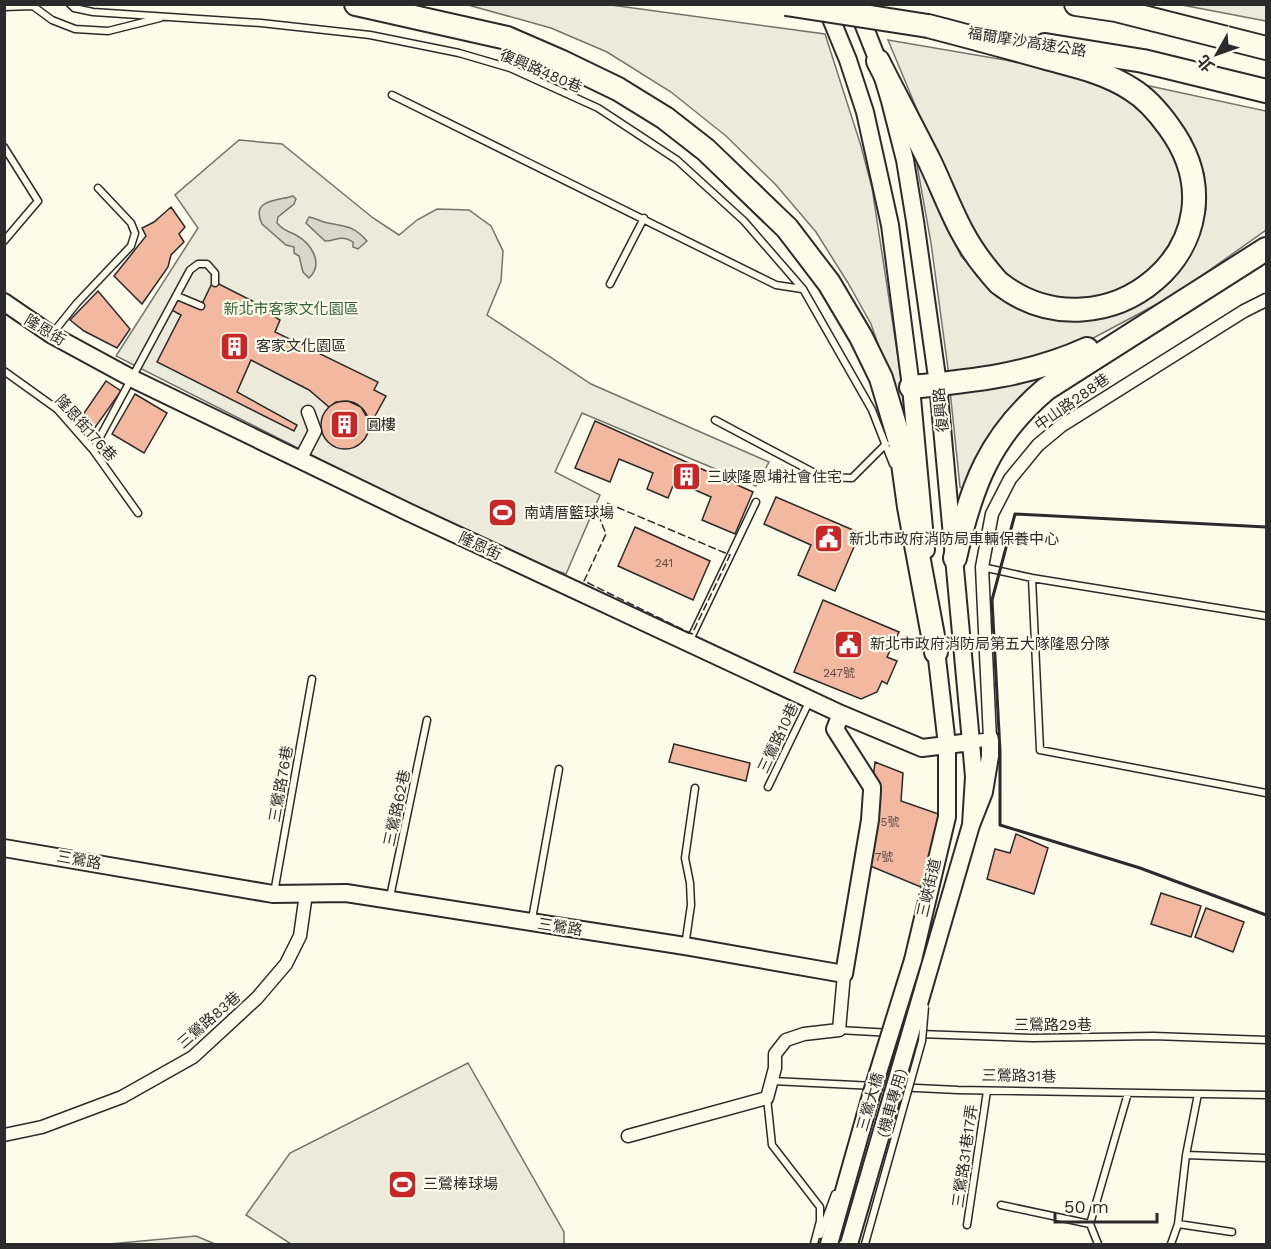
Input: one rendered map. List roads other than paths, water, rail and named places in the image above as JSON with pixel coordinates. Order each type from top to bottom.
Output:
[{"type":"highway","points":[[356,4],[507,38],[618,89],[665,118],[706,150],[787,228],[829,283],[861,337],[881,378],[900,442],[909,507],[936,652]]},
{"type":"highway","name":"福爾摩沙高速公路","points":[[786,4],[1143,61],[1266,91]]},
{"type":"highway","points":[[1076,4],[1116,10],[1266,48]]},
{"type":"highway","points":[[878,61],[930,163],[955,220],[972,251],[998,282],[1030,301],[1063,309],[1097,308],[1125,299],[1150,286],[1169,266],[1185,240],[1193,219],[1195,193],[1191,166],[1180,143],[1159,114],[1132,89],[1100,73],[928,26]]},
{"type":"highway","points":[[955,558],[965,516],[979,478],[1006,428],[1024,407],[1046,388],[1266,249]]},
{"type":"highway","points":[[911,387],[995,378],[1062,360],[1202,288]]},
{"type":"main road","name":"復興路","points":[[825,4],[855,81],[878,166],[890,225],[911,387],[947,745],[946,817]]},
{"type":"main road","name":"復興路","points":[[856,4],[878,61],[905,160],[938,384],[974,777],[971,825]]},
{"type":"main road","name":"隆恩街","points":[[4,302],[52,335],[133,379],[810,700],[922,748],[971,742]]},
{"type":"main road","points":[[841,714],[835,729],[872,787],[870,820],[844,974]]},
{"type":"main road","points":[[971,825],[984,792],[990,756],[990,739]]},
{"type":"main road","name":"三峽街道","points":[[913,960],[946,817]]},
{"type":"main road","name":"三峽街道","points":[[930,966],[971,825]]},
{"type":"main road","name":"三鶯路","points":[[4,848],[273,894],[346,893],[685,946],[844,974]]},
{"type":"main road","name":"三鶯大橋","points":[[829,1245],[872,1092],[913,960]]},
{"type":"main road","name":"三鶯大橋","points":[[849,1245],[930,966]]},
{"type":"street","name":"中山路288巷","points":[[990,739],[982,567],[992,514],[1010,479],[1038,445],[1060,426],[1098,400],[1244,311],[1266,300]]},
{"type":"street","points":[[300,460],[315,431],[308,412]]},
{"type":"street","points":[[971,742],[990,739]]},
{"type":"street","name":"三鶯路83巷","points":[[4,1134],[42,1127],[122,1097],[193,1057],[258,998],[286,964],[300,936],[306,894]]},
{"type":"street","points":[[628,1136],[767,1098],[775,1068],[776,1054],[786,1040],[804,1034],[839,1030],[844,974]]},
{"type":"lane","name":"復興路480巷","points":[[70,4],[74,8],[93,12],[261,23],[370,35],[459,53],[510,68],[598,108],[677,160],[744,221],[802,289],[872,410],[909,507]]},
{"type":"lane","points":[[4,7],[33,6],[52,20],[75,29],[108,30],[166,17]]},
{"type":"lane","points":[[392,95],[776,285],[802,289]]},
{"type":"lane","points":[[4,147],[38,201],[4,241]]},
{"type":"lane","points":[[52,335],[76,303],[131,246],[133,240],[135,233],[131,223],[98,188]]},
{"type":"lane","points":[[610,284],[644,218]]},
{"type":"lane","points":[[93,450],[190,270],[198,264],[207,264],[212,267],[216,278],[215,283]]},
{"type":"lane","points":[[177,296],[201,306]]},
{"type":"lane","name":"隆恩街176巷","points":[[4,371],[57,409],[93,450],[138,513]]},
{"type":"lane","points":[[715,420],[822,477],[852,478],[886,444]]},
{"type":"lane","points":[[688,643],[756,502]]},
{"type":"lane","points":[[982,567],[1032,578],[1266,616]]},
{"type":"lane","points":[[1032,578],[1040,750],[1266,793]]},
{"type":"lane","name":"三鶯路76巷","points":[[273,894],[312,679]]},
{"type":"lane","name":"三鶯路10巷","points":[[768,787],[810,700]]},
{"type":"lane","name":"三鶯路62巷","points":[[390,901],[427,720]]},
{"type":"lane","points":[[531,922],[559,769]]},
{"type":"lane","points":[[685,946],[691,905],[685,858],[695,788]]},
{"type":"lane","name":"(機車專用)","points":[[865,1245],[922,1041],[930,966]]},
{"type":"lane","name":"三鶯路29巷","points":[[839,1030],[1033,1038],[1153,1036],[1266,1040]]},
{"type":"lane","name":"三鶯路31巷","points":[[771,1081],[987,1091],[1266,1095]]},
{"type":"lane","name":"三鶯路31巷17弄","points":[[967,1225],[987,1091]]},
{"type":"lane","name":"(機車專用)","points":[[815,1245],[872,1092]]},
{"type":"lane","points":[[1098,1245],[1090,1224],[1128,1093]]},
{"type":"lane","points":[[1171,1245],[1178,1224],[1186,1155],[1198,1094]]},
{"type":"lane","points":[[767,1098],[772,1145],[820,1207],[820,1221],[815,1245]]},
{"type":"lane","points":[[1186,1155],[1266,1158]]},
{"type":"lane","points":[[1001,1205],[1090,1224]]},
{"type":"lane","points":[[1178,1224],[1232,1233]]},
{"type":"place","name":"客家文化園區","points":[[235,346]]},
{"type":"place","name":"圓樓","points":[[345,425]]},
{"type":"place","name":"三峽隆恩埔社會住宅","points":[[686,477]]},
{"type":"place","name":"南靖厝籃球場","points":[[503,513]]},
{"type":"place","name":"新北市政府消防局車輛保養中心","points":[[828,539]]},
{"type":"place","name":"新北市政府消防局第五大隊隆恩分隊","points":[[849,644]]},
{"type":"place","name":"三鶯棒球場","points":[[402,1184]]},
{"type":"park label","name":"新北市客家文化園區","points":[[291,309]]}]
